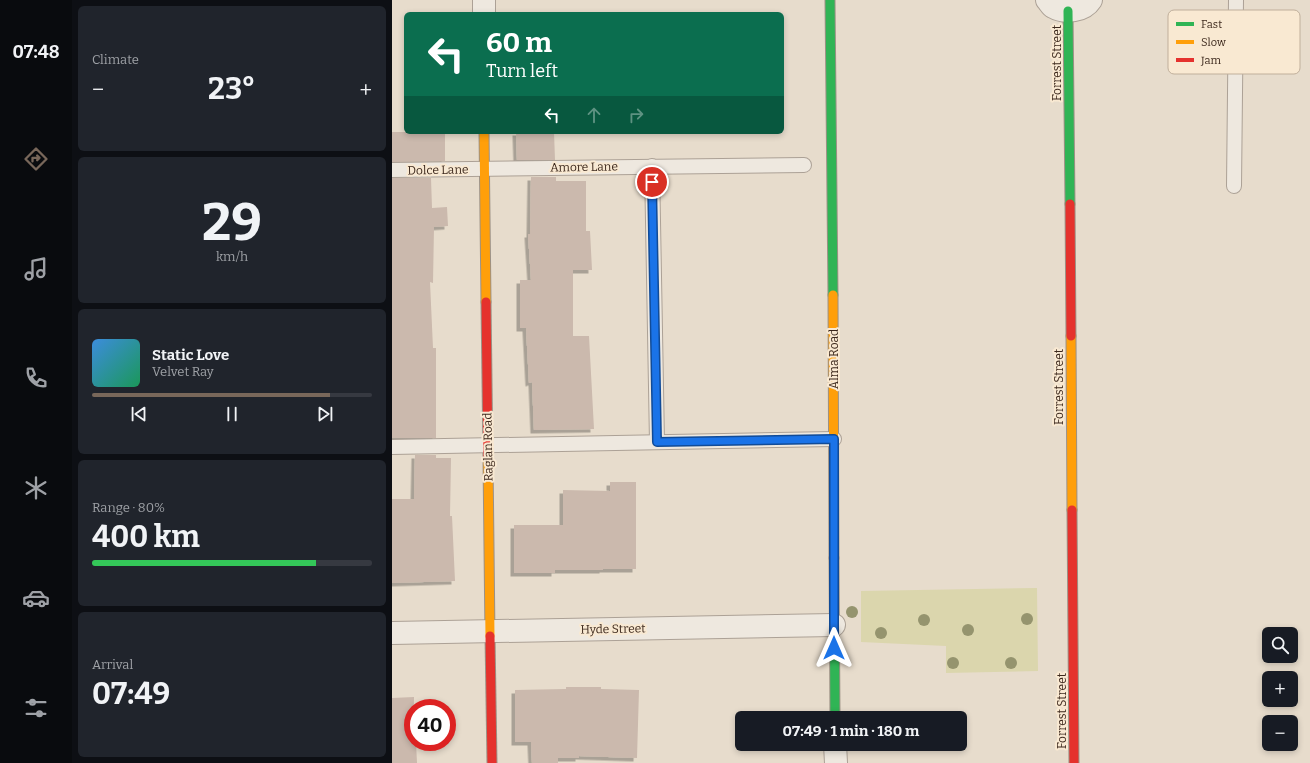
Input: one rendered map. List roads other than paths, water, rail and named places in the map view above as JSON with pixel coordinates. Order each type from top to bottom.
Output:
[{"type":"street","points":[[484,0],[484,12]]},
{"type":"street","name":"Alma Road","points":[[830,0],[835,711]]},
{"type":"street","points":[[1047,0],[1054,7],[1068,11],[1080,9],[1091,0]]},
{"type":"street","name":"Forrest Street","points":[[1068,11],[1074,763]]},
{"type":"street","name":"Raglan Road","points":[[484,134],[492,763]]},
{"type":"street","name":"Hyde Street","points":[[392,633],[834,625]]},
{"type":"street","points":[[835,751],[836,763]]},
{"type":"lane","points":[[1236,0],[1236,10]]},
{"type":"lane","points":[[1234,186],[1235,74]]},
{"type":"lane","name":"Amore Lane","points":[[484,169],[804,165]]},
{"type":"lane","points":[[652,166],[657,442]]},
{"type":"lane","name":"Dolce Lane","points":[[392,170],[484,169]]},
{"type":"lane","points":[[392,447],[834,439]]}]
